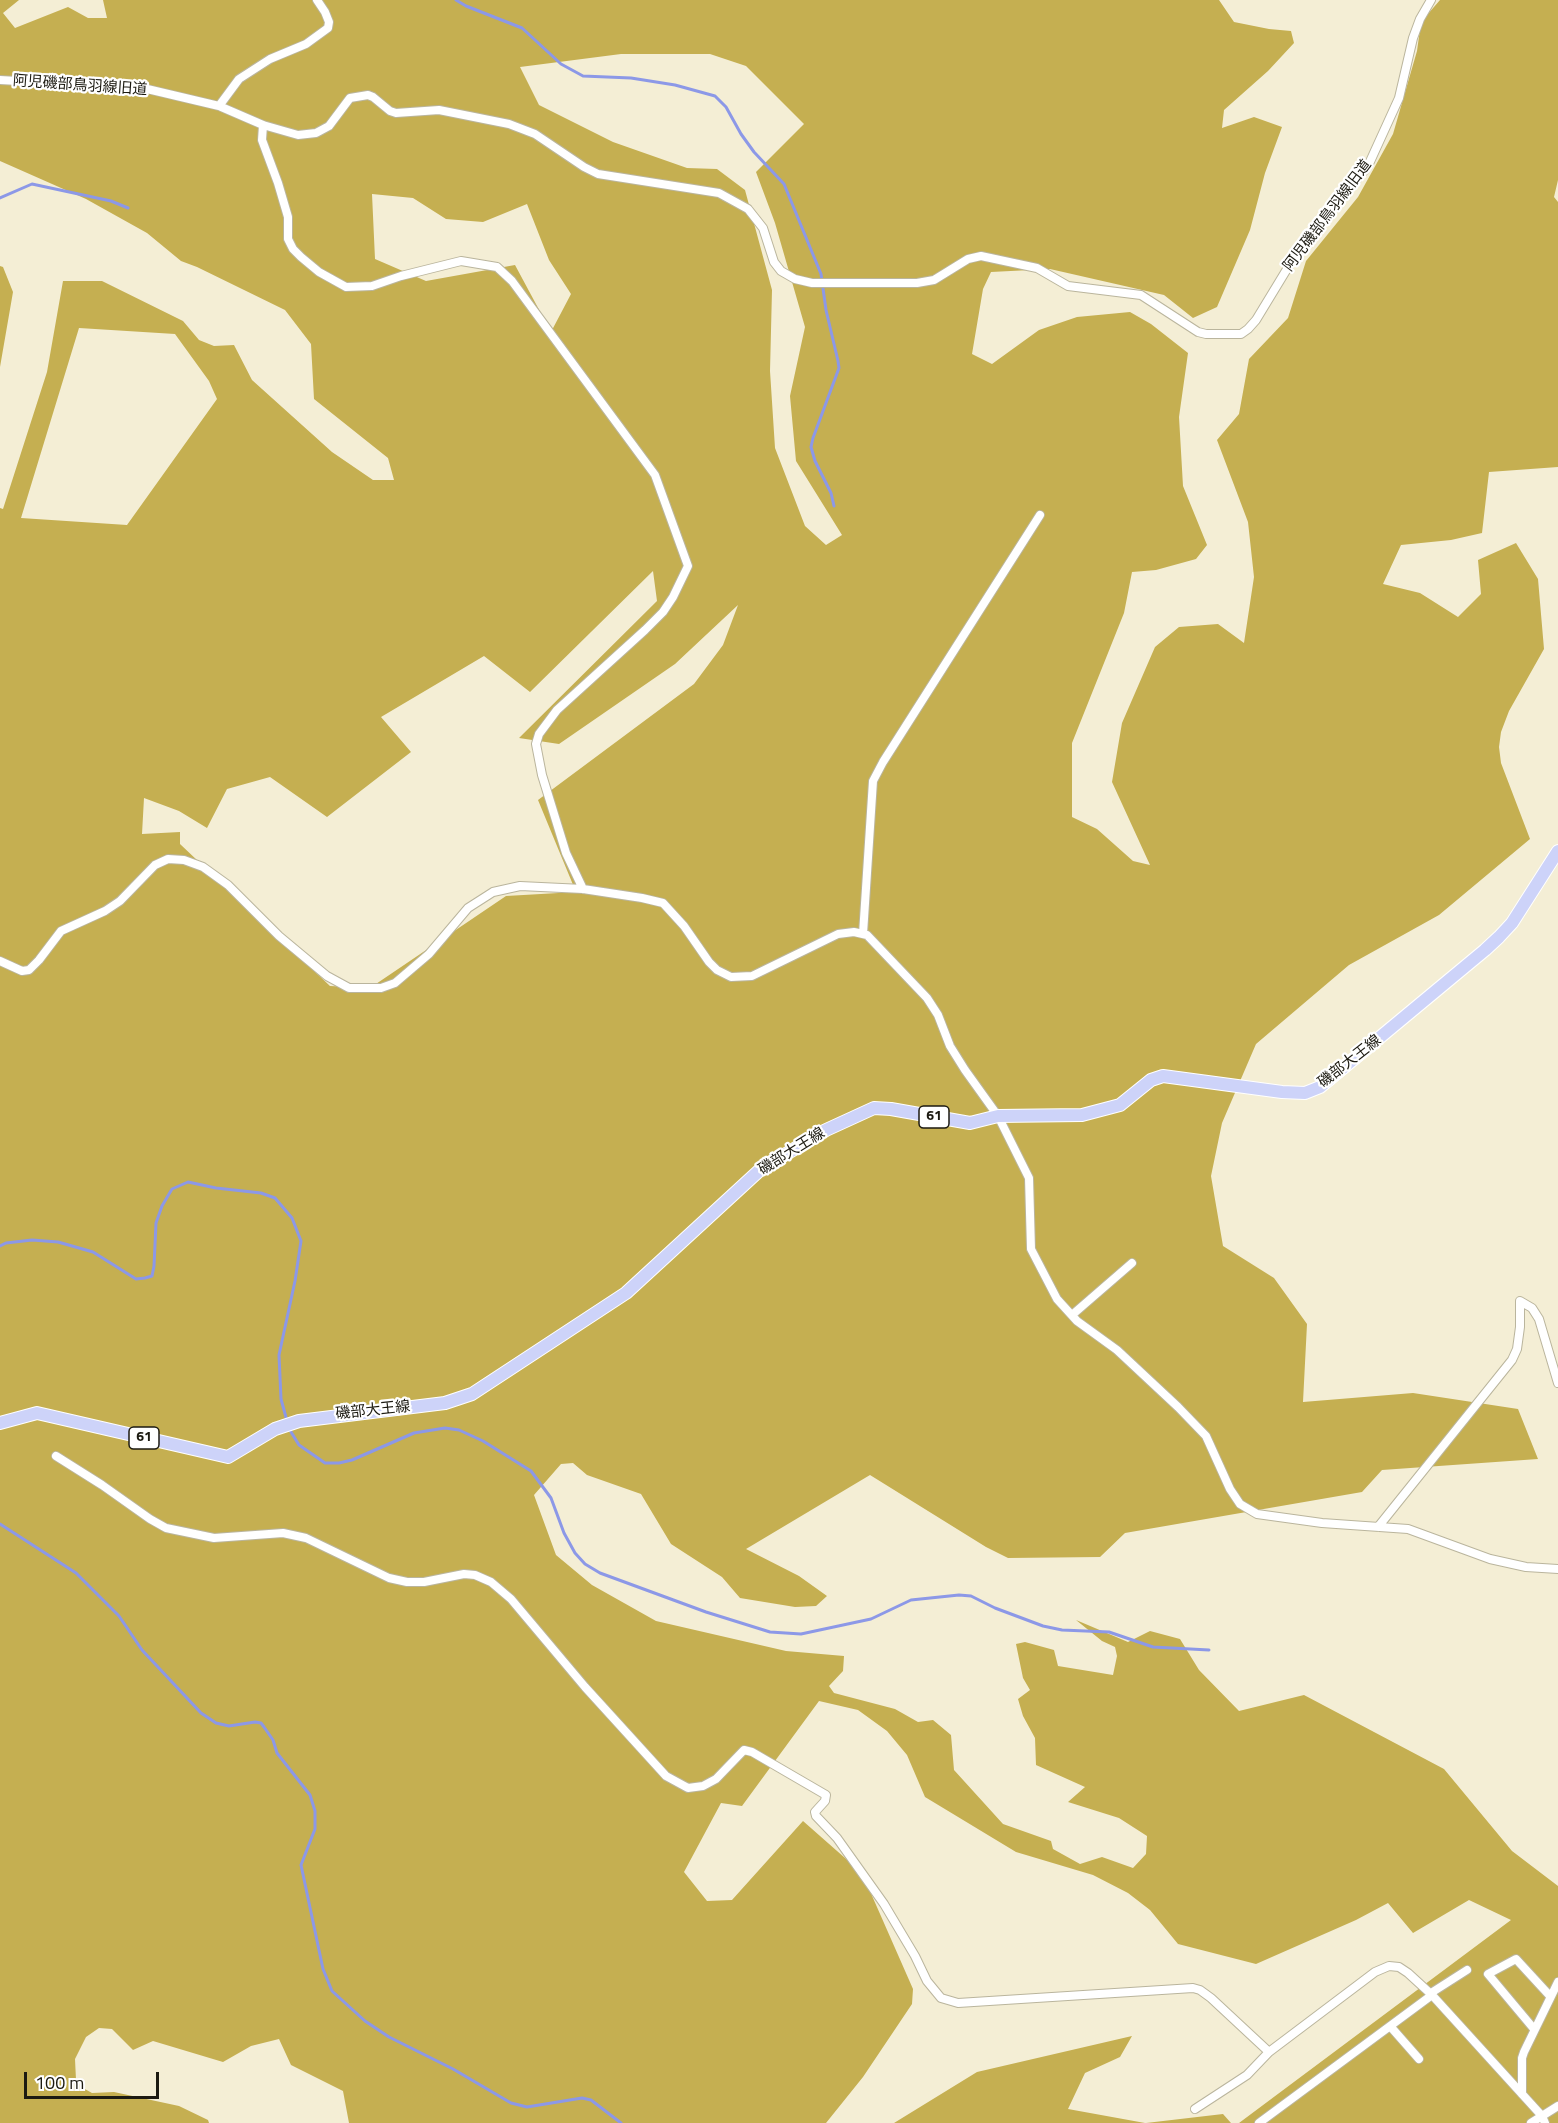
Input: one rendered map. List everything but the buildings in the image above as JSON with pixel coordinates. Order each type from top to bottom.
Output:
[{"type":"main road","name":"磯部大王線","points":[[0,1423],[37,1413],[228,1457],[287,1425],[321,1417],[445,1403],[472,1394],[626,1293],[761,1169],[826,1130],[873,1108],[970,1123],[998,1116],[1082,1116],[1120,1105],[1151,1080],[1163,1076],[1305,1093],[1320,1087],[1485,951],[1512,923],[1558,851]]},
{"type":"street","points":[[219,106],[239,79],[270,59],[306,44],[328,28],[329,22],[317,0]]},
{"type":"street","name":"阿児磯部鳥羽線旧道","points":[[0,80],[143,88],[219,106],[263,125],[298,135],[316,133],[329,126],[350,98],[368,96],[396,113],[439,110],[508,124],[535,134],[598,174],[719,193],[748,209],[763,228],[774,262],[781,271],[795,279],[812,283],[917,283],[934,280],[968,259],[981,256],[1037,268],[1068,286],[1141,295],[1198,332],[1240,334],[1256,320],[1301,246],[1368,166],[1399,98],[1413,38],[1420,19],[1431,0]]},
{"type":"street","points":[[263,125],[262,140],[288,217],[288,239],[293,249],[301,257],[328,278],[346,287],[372,286],[461,261],[497,267],[512,281],[655,475],[688,566],[663,612],[556,710],[539,734],[536,744],[542,775],[566,853],[583,889]]},
{"type":"street","points":[[863,934],[873,781],[1040,515]]},
{"type":"street","points":[[0,961],[22,971],[29,970],[60,931],[105,911],[120,901],[155,865],[168,859],[184,860],[202,867],[228,885],[279,936],[327,976],[350,988],[363,990],[381,988],[395,983],[429,954],[468,908],[493,892],[520,886],[583,889],[663,903],[684,926],[709,962],[717,970],[731,976],[752,976],[838,934],[854,932],[867,935],[927,999],[938,1015],[950,1046],[998,1116],[1029,1178],[1031,1249],[1057,1299],[1072,1315],[1117,1350],[1206,1436],[1230,1489],[1240,1504],[1257,1514],[1323,1523],[1408,1529],[1490,1559],[1526,1567],[1558,1569]]},
{"type":"street","points":[[1072,1315],[1132,1263]]},
{"type":"street","points":[[1378,1527],[1512,1360],[1517,1349],[1520,1327],[1520,1301],[1532,1308],[1539,1319],[1558,1383]]},
{"type":"street","points":[[56,1456],[166,1528],[214,1538],[274,1533],[306,1538],[397,1581],[424,1582],[464,1574],[475,1575],[491,1582],[511,1599],[585,1687],[666,1776],[688,1788],[703,1786],[716,1779],[744,1750],[752,1752],[826,1795],[825,1801],[815,1812],[816,1816],[837,1838],[884,1904],[927,1981],[941,1998],[958,2003],[1193,1988],[1200,1990],[1210,1998],[1269,2052]]},
{"type":"street","points":[[1534,2029],[1488,1974],[1516,1959],[1550,1996]]},
{"type":"street","points":[[1195,2109],[1247,2075],[1269,2052],[1375,1972],[1389,1966],[1399,1967],[1431,1994],[1543,2120]]},
{"type":"street","points":[[1259,2123],[1431,1994],[1467,1970]]},
{"type":"street","points":[[1522,2094],[1522,2058],[1558,1982]]},
{"type":"street","points":[[1390,2026],[1419,2059]]},
{"type":"street","points":[[1532,2123],[1543,2120],[1558,2106]]},
{"type":"shaded area","points":[[0,0],[19,0],[3,13],[15,28],[68,7],[88,18],[107,18],[103,0],[1219,0],[1234,22],[1291,31],[1294,43],[1268,71],[1224,110],[1222,128],[1254,117],[1282,127],[1265,173],[1250,230],[1217,307],[1193,318],[1164,295],[1050,269],[991,272],[983,289],[972,354],[992,364],[1039,330],[1077,317],[1130,312],[1151,324],[1188,353],[1179,417],[1183,486],[1207,545],[1196,559],[1156,570],[1132,572],[1124,613],[1072,743],[1072,817],[1097,829],[1133,861],[1150,865],[1112,782],[1122,723],[1155,647],[1179,627],[1218,624],[1244,643],[1254,577],[1248,522],[1217,440],[1239,414],[1249,359],[1288,318],[1306,261],[1358,197],[1393,134],[1417,51],[1421,22],[1440,0],[1558,0],[1558,180],[1554,197],[1558,202],[1558,467],[1489,472],[1482,533],[1451,540],[1401,545],[1383,584],[1420,593],[1458,617],[1481,594],[1478,560],[1516,543],[1538,579],[1544,649],[1509,711],[1501,732],[1499,747],[1501,763],[1530,839],[1439,915],[1349,965],[1256,1044],[1222,1123],[1211,1176],[1223,1246],[1274,1278],[1307,1324],[1303,1402],[1413,1393],[1518,1409],[1538,1459],[1382,1470],[1362,1492],[1125,1533],[1100,1557],[1008,1558],[986,1547],[870,1475],[746,1549],[799,1576],[827,1596],[816,1606],[795,1607],[740,1598],[722,1577],[671,1544],[641,1494],[587,1475],[573,1463],[561,1464],[534,1495],[556,1555],[592,1585],[656,1621],[786,1651],[844,1656],[843,1671],[829,1686],[834,1693],[895,1709],[918,1722],[933,1720],[951,1735],[954,1770],[1003,1824],[1051,1841],[1053,1849],[1080,1864],[1102,1857],[1133,1868],[1146,1854],[1147,1836],[1119,1818],[1068,1802],[1085,1787],[1036,1765],[1035,1738],[1023,1716],[1018,1699],[1030,1690],[1023,1678],[1016,1644],[1025,1642],[1054,1650],[1058,1666],[1113,1675],[1117,1656],[1115,1647],[1102,1641],[1076,1620],[1128,1642],[1150,1631],[1180,1639],[1199,1670],[1239,1711],[1304,1695],[1444,1769],[1512,1851],[1558,1886],[1558,2123],[1239,2123],[1511,1920],[1469,1900],[1413,1933],[1388,1903],[1356,1920],[1256,1964],[1178,1944],[1150,1910],[1128,1893],[1093,1875],[1016,1852],[925,1797],[907,1755],[887,1731],[858,1710],[819,1701],[742,1806],[721,1803],[684,1872],[707,1901],[732,1900],[803,1821],[862,1873],[913,1989],[912,2004],[863,2077],[826,2123],[349,2123],[343,2091],[291,2065],[279,2039],[251,2046],[223,2062],[153,2041],[133,2050],[112,2029],[99,2028],[86,2037],[75,2059],[76,2080],[83,2088],[92,2093],[114,2092],[179,2106],[208,2120],[209,2123],[0,2123],[0,508],[3,509],[47,372],[63,281],[102,281],[183,321],[199,340],[214,346],[234,345],[252,380],[332,452],[373,480],[394,480],[388,458],[314,399],[311,344],[285,310],[181,261],[147,233],[86,199],[0,161]],"holes":[[[621,54],[710,54],[746,66],[804,124],[756,172],[775,223],[805,327],[790,396],[796,461],[842,535],[826,545],[805,526],[775,448],[770,371],[772,290],[745,190],[717,169],[687,168],[613,142],[539,105],[520,67]],[[372,194],[413,198],[446,219],[483,222],[527,204],[549,260],[571,294],[551,332],[515,265],[426,281],[375,259]],[[79,328],[175,334],[209,381],[217,399],[127,525],[21,518]],[[653,571],[657,601],[519,738],[559,744],[675,664],[738,605],[723,645],[694,684],[538,800],[576,892],[506,896],[370,988],[330,986],[180,844],[180,832],[142,834],[144,798],[179,811],[207,828],[227,789],[270,777],[327,817],[411,752],[381,717],[484,656],[530,692]]]},
{"type":"shaded area","points":[[0,266],[3,267],[13,292],[0,367]]},
{"type":"shaded area","points":[[1132,2036],[1120,2057],[1085,2073],[1068,2109],[1145,2123],[894,2123],[977,2072]]},
{"type":"shaded area","points":[[1223,2114],[1231,2123],[1146,2123]]},
{"type":"waterway","points":[[456,0],[522,28],[561,64],[583,76],[631,78],[675,85],[715,96],[726,107],[754,152],[784,184],[821,274],[826,310],[838,361],[839,368],[811,447],[815,461],[831,493],[834,506]]},
{"type":"waterway","points":[[0,198],[32,184],[111,201],[128,208]]},
{"type":"waterway","points":[[0,1246],[6,1243],[32,1240],[58,1242],[93,1252],[136,1279],[145,1278],[152,1276],[156,1223],[162,1206],[172,1189],[188,1182],[261,1193],[275,1198],[292,1218],[301,1241],[279,1355],[281,1399],[287,1421]]},
{"type":"waterway","points":[[288,1427],[299,1445],[325,1463],[352,1460],[414,1433],[445,1428],[459,1430],[483,1441],[531,1471],[551,1498],[564,1533],[575,1553],[585,1564],[600,1573],[706,1612],[770,1632],[801,1634],[871,1619],[911,1600],[959,1595],[971,1596],[995,1608],[1043,1626],[1062,1630],[1109,1632],[1153,1647],[1209,1650]]},
{"type":"waterway","points":[[0,1524],[76,1573],[119,1616],[142,1650],[201,1713],[216,1723],[229,1726],[255,1722],[261,1723],[264,1727],[273,1740],[277,1753],[310,1795],[315,1811],[315,1829],[301,1865],[323,1969],[332,1991],[365,2021],[389,2037],[453,2069],[511,2103],[527,2107],[582,2098],[591,2100],[621,2123]]}]
